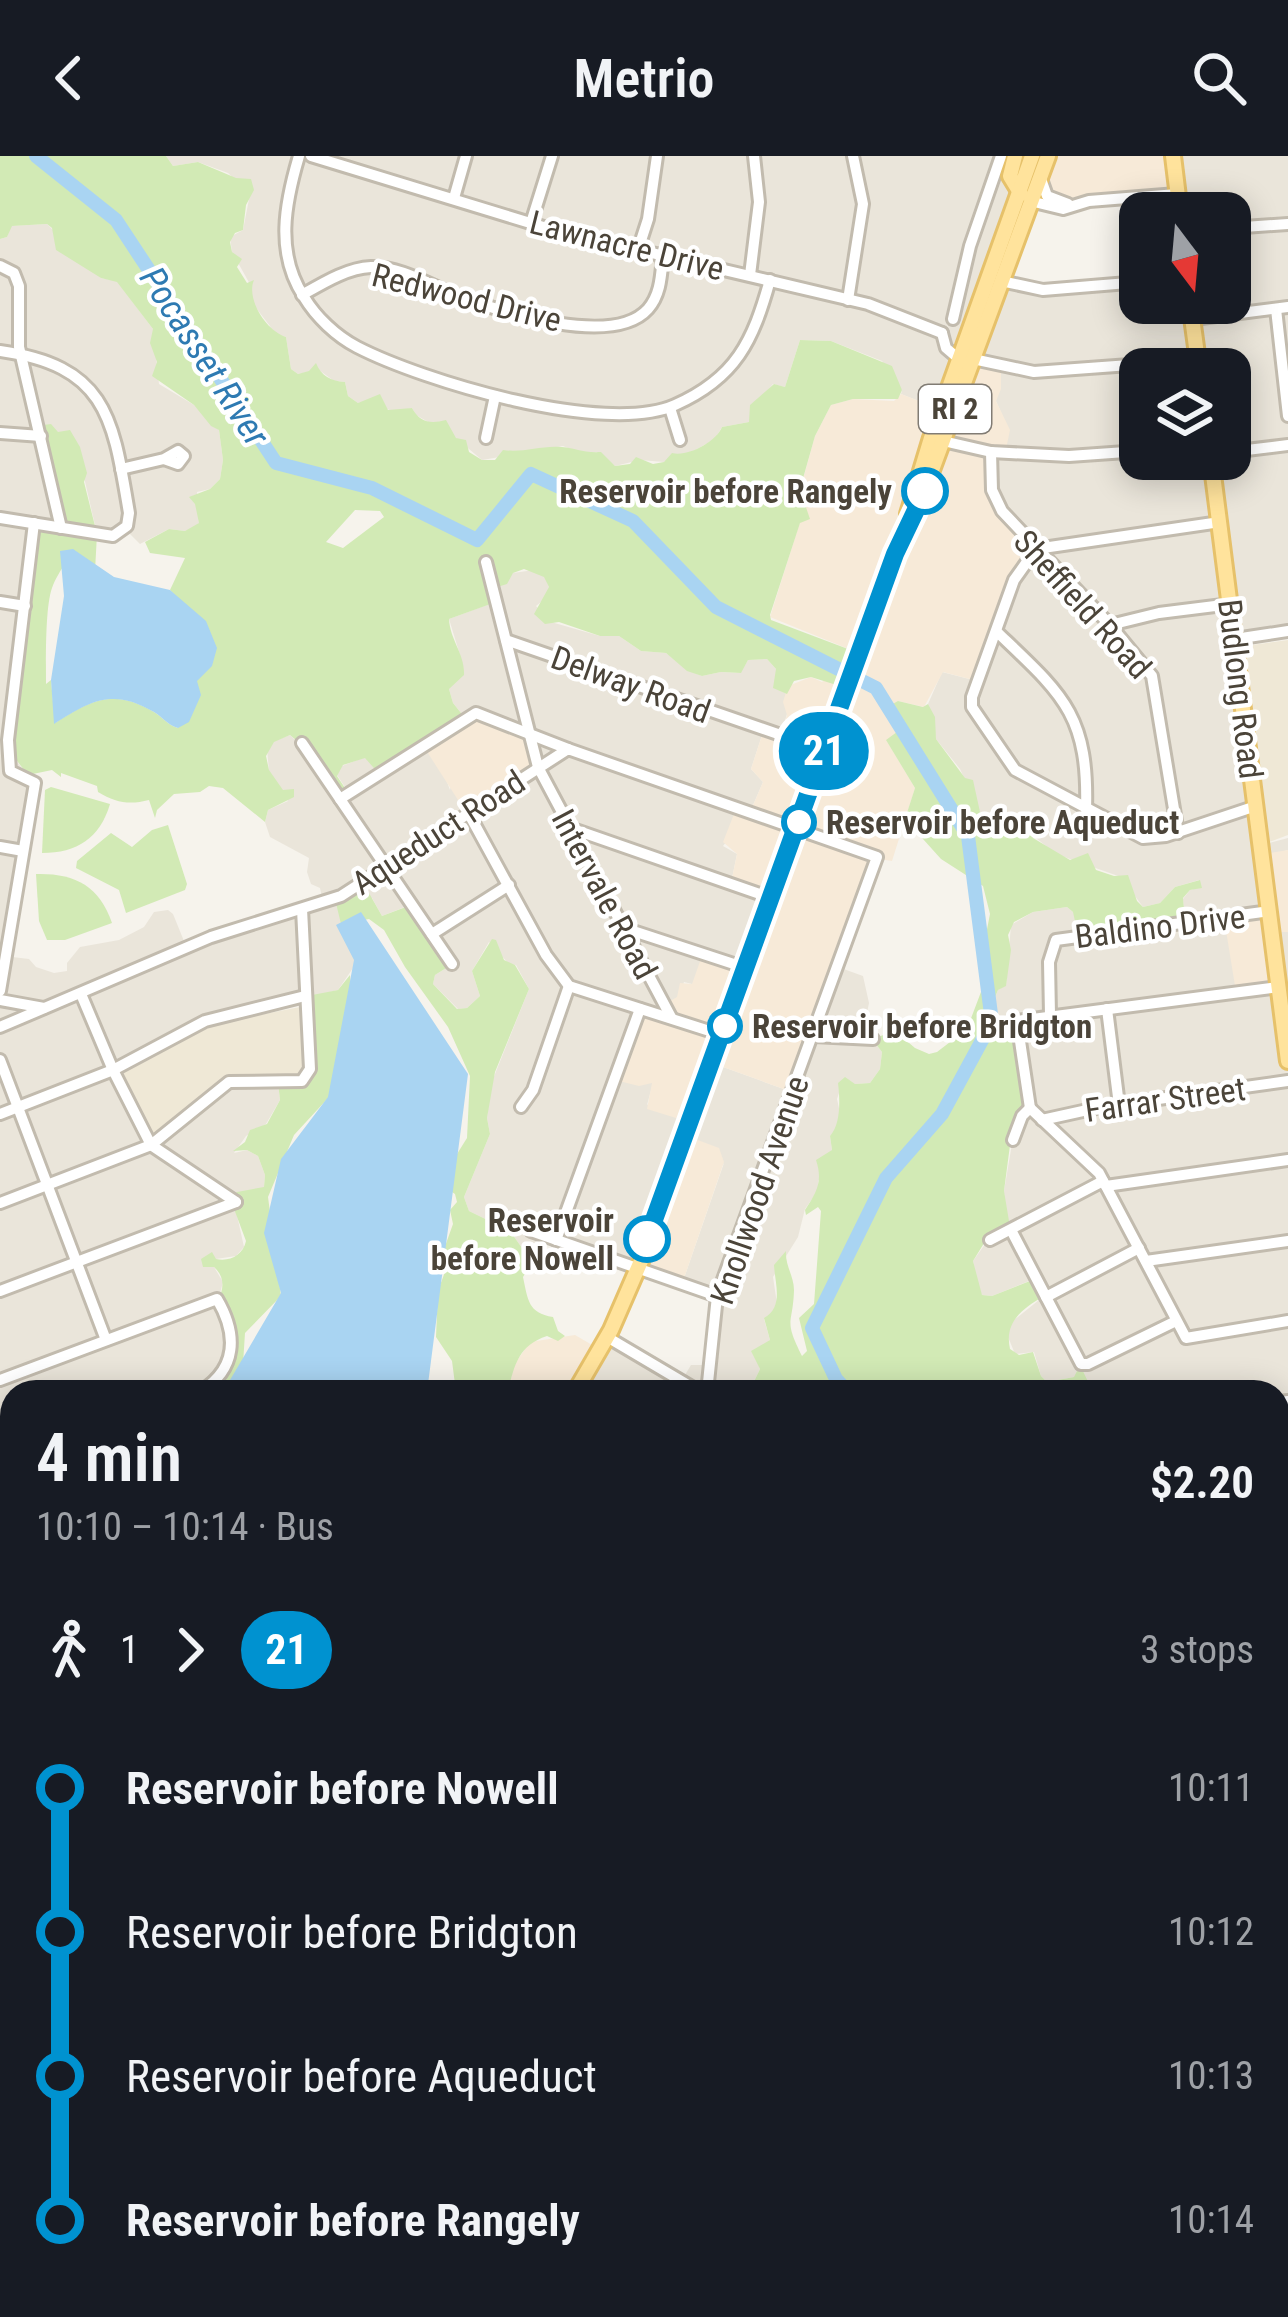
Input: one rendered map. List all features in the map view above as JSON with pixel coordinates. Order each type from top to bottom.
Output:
[{"type":"main road","points":[[1015,156],[1010,176],[1025,197]]},
{"type":"main road","name":"RI 2","points":[[582,1380],[637,1270],[903,535],[917,480],[1001,281],[1032,156]]},
{"type":"main road","name":"RI 2","points":[[903,535],[920,505],[943,441],[975,317],[1025,197],[1048,156]]},
{"type":"main road","points":[[1173,156],[1177,192]]},
{"type":"main road","name":"Budlong Road","points":[[1214,480],[1270,911],[1280,931],[1288,1061]]},
{"type":"street","points":[[298,156],[285,207],[285,244],[302,296],[353,345],[398,365],[495,396],[629,415],[670,408],[704,390],[732,367],[755,332],[770,280]]},
{"type":"street","name":"Lawnacre Drive","points":[[311,156],[531,223],[848,300],[942,333]]},
{"type":"street","points":[[358,171],[363,156]]},
{"type":"street","points":[[454,199],[466,156]]},
{"type":"street","points":[[531,223],[552,156]]},
{"type":"street","points":[[638,250],[658,156]]},
{"type":"street","points":[[750,275],[759,202],[754,156]]},
{"type":"street","points":[[848,300],[863,205],[853,156]]},
{"type":"street","points":[[1001,156],[970,246],[952,319],[942,333],[946,348],[966,359],[1034,372],[1119,368]]},
{"type":"street","points":[[1041,175],[1051,199],[1077,206]]},
{"type":"street","points":[[1025,197],[1056,209],[1119,199]]},
{"type":"street","points":[[1251,227],[1288,224]]},
{"type":"street","name":"Redwood Drive","points":[[302,296],[353,270],[378,267],[538,318],[597,328],[621,326],[650,307],[658,293],[663,256]]},
{"type":"street","points":[[0,266],[14,273],[19,286],[21,354],[61,528]]},
{"type":"street","points":[[1001,281],[1043,290],[1119,284]]},
{"type":"street","points":[[1251,309],[1282,308],[1288,416]]},
{"type":"street","points":[[952,319],[975,317]]},
{"type":"street","points":[[0,352],[56,364],[94,393],[105,410],[129,514],[120,534],[0,518]]},
{"type":"street","points":[[486,438],[495,396]]},
{"type":"street","points":[[670,408],[680,440]]},
{"type":"street","points":[[0,433],[41,436]]},
{"type":"street","points":[[943,441],[991,452],[1069,456],[1119,452]]},
{"type":"street","points":[[1251,449],[1288,445]]},
{"type":"street","name":"Sheffield Road","points":[[991,452],[989,470],[996,500],[1036,549],[1111,625],[1155,682],[1178,832]]},
{"type":"street","points":[[121,469],[164,459]]},
{"type":"street","points":[[1220,522],[1036,549],[1014,580],[972,697],[976,717],[1016,770],[1143,838],[1178,832],[1256,806]]},
{"type":"street","points":[[34,524],[5,771],[35,783],[6,914],[0,996],[46,1008]]},
{"type":"street","name":"Intervale Road","points":[[486,562],[538,767],[671,1017]]},
{"type":"street","points":[[0,602],[25,606]]},
{"type":"street","points":[[1111,625],[1231,604]]},
{"type":"street","points":[[1235,639],[1288,631]]},
{"type":"street","points":[[997,632],[1075,717],[1086,810]]},
{"type":"street","name":"Delway Road","points":[[506,640],[824,750]]},
{"type":"street","points":[[0,688],[14,690]]},
{"type":"street","points":[[340,799],[476,713],[796,831]]},
{"type":"street","points":[[302,743],[452,964]]},
{"type":"street","name":"Aqueduct Road","points":[[0,1027],[211,937],[341,896],[568,749]]},
{"type":"street","points":[[469,814],[546,955],[569,986],[722,1035]]},
{"type":"street","points":[[569,827],[771,898]]},
{"type":"street","name":"Knollwood Avenue","points":[[705,1380],[717,1296],[877,857],[796,831]]},
{"type":"street","points":[[0,847],[23,851]]},
{"type":"street","points":[[432,934],[509,885]]},
{"type":"street","points":[[0,1203],[151,1145],[229,1082],[302,1081],[310,1070],[302,909]]},
{"type":"street","name":"Baldino Drive","points":[[1050,1016],[1049,962],[1056,940],[1270,911]]},
{"type":"street","points":[[622,928],[746,968]]},
{"type":"street","points":[[521,1107],[533,1090],[569,986]]},
{"type":"street","points":[[1280,987],[1016,1021],[1030,1108],[1095,1168],[1186,1338],[1288,1321]]},
{"type":"street","points":[[0,1292],[236,1202],[151,1145],[81,994]]},
{"type":"street","points":[[0,1114],[113,1070],[205,1021],[305,996]]},
{"type":"street","points":[[556,1240],[640,1009]]},
{"type":"street","points":[[1107,1009],[1119,1105]]},
{"type":"street","points":[[814,1036],[873,1039]]},
{"type":"street","points":[[0,1060],[106,1340]]},
{"type":"street","name":"Farrar Street","points":[[1042,1120],[1288,1081]]},
{"type":"street","points":[[1013,1140],[1030,1108]]},
{"type":"street","points":[[990,1240],[1104,1184],[1288,1160]]},
{"type":"street","points":[[1011,1230],[1081,1364],[1176,1321]]},
{"type":"street","points":[[531,1231],[717,1296]]},
{"type":"street","points":[[1145,1261],[1288,1241]]},
{"type":"street","points":[[1046,1297],[1139,1248]]},
{"type":"street","points":[[0,1380],[217,1299],[231,1331],[232,1353],[226,1370],[214,1380]]},
{"type":"street","points":[[607,1337],[682,1380]]},
{"type":"shaded area","points":[[166,156],[1015,156],[1018,197],[1025,201],[998,276],[1021,285],[1119,285],[1119,324],[1251,324],[1251,192],[1177,192],[1173,156],[1288,156],[1288,631],[1237,634],[1262,845],[1288,838],[1288,850],[1278,853],[1270,910],[1234,964],[1236,991],[1274,932],[1288,932],[1288,1380],[1045,1380],[1034,1352],[1015,1354],[1006,1332],[1009,1324],[1044,1296],[1034,1279],[992,1296],[978,1289],[973,1261],[1005,1216],[1004,1191],[1015,1126],[993,1002],[1006,985],[1011,925],[1033,912],[1067,907],[1073,912],[1185,920],[1183,899],[1190,890],[1201,887],[1199,880],[1175,887],[1160,903],[1143,907],[1121,877],[1056,854],[1021,826],[1006,826],[1001,815],[980,812],[960,769],[936,739],[928,704],[942,672],[977,681],[996,502],[987,450],[1006,448],[996,401],[999,380],[942,410],[901,394],[882,361],[831,341],[800,340],[785,387],[773,384],[758,401],[749,422],[722,427],[715,439],[690,453],[664,462],[640,460],[615,466],[597,452],[583,454],[563,446],[482,460],[412,408],[394,412],[369,401],[358,403],[348,396],[345,382],[334,381],[319,370],[298,374],[291,369],[286,337],[276,334],[253,304],[251,286],[232,252],[230,237],[243,230],[250,194],[228,173],[198,162],[173,166]]},
{"type":"shaded area","points":[[1015,156],[1173,156],[1176,192],[1119,192],[1119,203],[1076,209],[1018,197]]},
{"type":"shaded area","points":[[47,224],[101,278],[117,281],[153,329],[159,384],[194,405],[219,430],[223,460],[220,479],[210,489],[197,492],[199,523],[195,528],[169,529],[140,544],[126,530],[97,534],[84,477],[55,431],[60,527],[10,752],[33,783],[4,956],[29,959],[54,973],[67,971],[67,963],[80,947],[119,940],[144,927],[154,912],[173,914],[186,946],[323,902],[320,888],[311,884],[307,872],[309,858],[270,837],[265,822],[268,810],[288,801],[269,771],[267,749],[290,735],[349,793],[337,775],[342,766],[424,747],[443,771],[450,790],[465,718],[449,689],[460,655],[449,619],[495,602],[494,588],[513,573],[534,570],[545,577],[546,598],[536,606],[551,622],[600,636],[619,636],[641,651],[666,653],[702,676],[740,673],[748,660],[767,659],[776,669],[778,689],[787,694],[787,714],[780,737],[763,732],[751,769],[763,782],[751,810],[723,846],[737,854],[731,883],[768,897],[747,966],[692,984],[684,982],[646,1082],[653,1083],[647,1105],[712,1063],[792,1092],[838,967],[863,976],[869,1003],[862,1037],[872,1039],[882,1052],[880,1069],[870,1083],[855,1084],[839,1093],[840,1113],[819,1189],[805,1209],[798,1237],[773,1277],[777,1304],[764,1319],[770,1340],[756,1357],[760,1369],[755,1380],[682,1380],[691,1365],[707,1365],[716,1297],[682,1284],[724,1163],[638,1270],[557,1236],[541,1242],[532,1262],[510,1231],[469,1211],[464,1197],[490,1134],[491,1084],[529,989],[516,965],[509,964],[489,942],[472,971],[480,996],[467,1008],[458,1009],[433,984],[435,975],[451,965],[410,905],[382,916],[372,898],[353,968],[338,990],[204,1022],[115,1070],[150,1143],[228,1084],[278,1083],[280,1100],[266,1124],[246,1136],[234,1153],[247,1150],[258,1156],[264,1188],[234,1202],[244,1247],[236,1256],[216,1259],[214,1267],[223,1282],[218,1301],[228,1359],[214,1380],[0,1380],[0,239],[7,237],[11,226]]},
{"type":"shaded area","points":[[962,359],[1001,364],[996,401],[1010,430],[1006,449],[988,447],[993,491],[1034,548],[1024,560],[977,681],[943,672],[924,707],[898,701],[902,729],[887,741],[915,788],[892,861],[879,859],[792,1092],[712,1063],[689,1122],[647,1109],[652,1083],[639,1086],[615,1080],[640,1009],[666,1016],[665,1004],[677,997],[680,983],[692,984],[703,953],[744,968],[770,901],[731,883],[737,854],[723,842],[736,809],[751,810],[763,782],[751,769],[763,732],[780,736],[788,686],[811,677],[822,682],[856,652],[770,617],[804,506],[800,490],[815,436],[831,405],[853,399],[894,401],[901,394],[942,410]]},
{"type":"shaded area","points":[[1288,640],[1288,835],[1269,842],[1245,646]]},
{"type":"shaded area","points":[[476,712],[524,728],[537,767],[467,814],[424,747]]},
{"type":"shaded area","points":[[1288,850],[1288,932],[1274,932],[1278,982],[1236,992],[1224,918],[1269,912],[1263,854]]},
{"type":"shaded area","points":[[300,1007],[303,1073],[234,1078],[152,1140],[120,1074],[207,1025]]},
{"type":"shaded area","points":[[687,1136],[719,1148],[724,1162],[682,1284],[638,1270]]},
{"type":"shaded area","points":[[575,1335],[599,1349],[582,1380],[511,1380],[514,1365],[530,1342]]},
{"type":"shaded area","points":[[607,1338],[682,1380],[582,1380]]},
{"type":"green space","points":[[0,156],[166,156],[173,166],[198,162],[236,178],[251,179],[254,190],[246,205],[243,230],[230,242],[232,252],[242,259],[237,267],[247,283],[254,280],[259,313],[286,337],[291,369],[298,374],[316,363],[327,377],[345,382],[348,396],[358,403],[380,394],[388,410],[412,408],[426,421],[446,420],[456,438],[466,440],[469,452],[482,460],[495,460],[503,450],[554,447],[601,452],[615,466],[630,464],[636,457],[653,464],[664,462],[672,453],[701,447],[722,427],[749,422],[750,405],[774,384],[785,387],[800,340],[831,341],[892,366],[902,390],[898,399],[853,399],[831,405],[815,436],[800,490],[810,519],[800,523],[770,615],[771,620],[856,652],[846,688],[811,677],[794,681],[787,694],[773,688],[776,669],[767,659],[748,660],[741,673],[702,676],[687,671],[666,653],[641,651],[619,636],[600,636],[559,622],[545,624],[534,614],[549,587],[544,577],[524,569],[494,588],[496,602],[449,619],[464,675],[449,689],[465,718],[381,776],[365,758],[343,765],[337,776],[349,794],[341,798],[290,735],[274,742],[266,756],[269,770],[283,790],[294,789],[294,797],[268,810],[265,822],[223,788],[209,786],[200,792],[174,794],[155,818],[149,800],[117,801],[98,792],[97,786],[52,770],[28,775],[10,752],[34,525],[57,528],[36,426],[51,424],[58,432],[70,430],[80,447],[97,534],[95,571],[66,562],[50,597],[46,684],[51,680],[55,723],[91,703],[114,699],[139,705],[178,728],[197,681],[176,596],[170,590],[185,558],[150,553],[145,542],[169,529],[185,531],[199,523],[189,497],[210,489],[220,479],[223,460],[219,430],[194,405],[152,376],[157,362],[150,343],[153,329],[117,282],[101,278],[56,250],[47,224],[12,226],[7,237],[0,239]],"holes":[[[355,510],[380,511],[384,517],[343,548],[326,542]]]},
{"type":"green space","points":[[898,701],[928,704],[935,717],[936,739],[965,778],[973,780],[980,812],[1002,815],[1005,826],[1028,828],[1033,838],[1070,860],[1088,853],[1096,870],[1128,875],[1143,907],[1160,903],[1175,887],[1200,880],[1202,888],[1190,890],[1183,898],[1185,920],[1078,935],[1073,912],[1067,907],[1033,912],[1014,922],[1008,935],[1006,986],[998,990],[993,1002],[999,1020],[1017,1023],[1027,1105],[1010,1145],[1004,1191],[1010,1227],[986,1240],[973,1261],[982,1295],[992,1296],[1035,1279],[1044,1296],[1016,1317],[1009,1340],[1010,1349],[1019,1355],[1033,1352],[1045,1380],[755,1380],[760,1369],[751,1351],[770,1340],[764,1318],[776,1301],[774,1265],[786,1251],[794,1290],[791,1328],[802,1356],[807,1351],[799,1318],[814,1304],[821,1211],[818,1207],[806,1215],[805,1210],[818,1186],[816,1160],[832,1150],[838,1083],[845,1077],[855,1084],[870,1083],[880,1069],[882,1052],[872,1039],[895,1031],[915,1048],[937,1052],[967,1029],[984,984],[980,965],[990,914],[983,886],[941,859],[905,819],[915,788],[886,740],[901,729],[891,705]]},
{"type":"green space","points":[[51,787],[110,804],[100,826],[85,841],[42,853],[45,790]]},
{"type":"green space","points":[[168,825],[185,890],[126,913],[119,890],[76,868],[77,861],[111,833],[132,847],[152,830]]},
{"type":"green space","points":[[36,874],[83,884],[100,899],[112,923],[65,940],[47,940],[39,921]]},
{"type":"green space","points":[[365,886],[382,916],[411,905],[451,965],[435,975],[433,984],[457,1009],[467,1008],[480,996],[472,971],[492,939],[529,989],[495,1072],[487,1118],[490,1134],[464,1197],[469,1211],[510,1231],[532,1262],[523,1277],[530,1304],[553,1317],[565,1336],[558,1341],[547,1336],[524,1351],[512,1380],[454,1380],[452,1361],[436,1337],[438,1291],[446,1269],[443,1252],[453,1224],[450,1210],[457,1202],[449,1190],[452,1162],[467,1138],[470,1076],[448,1027],[384,930],[369,919],[341,924],[335,899]]},
{"type":"green space","points":[[350,975],[330,1096],[294,1135],[268,1197],[281,1296],[245,1333],[243,1364],[234,1380],[213,1380],[228,1337],[218,1301],[222,1279],[214,1267],[203,1267],[201,1259],[212,1252],[216,1259],[226,1259],[242,1250],[246,1241],[230,1198],[264,1187],[258,1156],[247,1150],[233,1151],[245,1142],[250,1130],[267,1124],[280,1100],[278,1083],[296,1082],[310,1069],[307,996],[338,990]]},
{"type":"green space","points":[[1080,1365],[1087,1380],[1058,1380],[1074,1377]]},
{"type":"water","points":[[73,549],[114,577],[170,590],[206,621],[217,648],[212,666],[197,681],[201,695],[189,722],[178,728],[139,705],[114,699],[91,703],[54,724],[51,680],[64,596],[60,551]]},
{"type":"water","points":[[361,912],[468,1074],[429,1380],[230,1380],[281,1293],[264,1233],[281,1159],[328,1097],[354,960],[336,925]]},
{"type":"waterway","name":"Pocasset River","points":[[36,156],[116,220],[276,463],[372,488],[477,540],[531,474],[633,521],[716,607],[876,688],[968,836],[992,1022],[942,1114],[886,1178],[812,1328],[837,1380]]},
{"type":"bus line","name":"21","points":[[647,1239],[895,554],[925,491]]},
{"type":"place","name":"Reservoir before Rangely","points":[[925,491]]},
{"type":"place","name":"Reservoir before Aqueduct","points":[[799,822]]},
{"type":"place","name":"Reservoir before Bridgton","points":[[725,1026]]},
{"type":"place","name":"Reservoir before Nowell","points":[[647,1239]]}]
